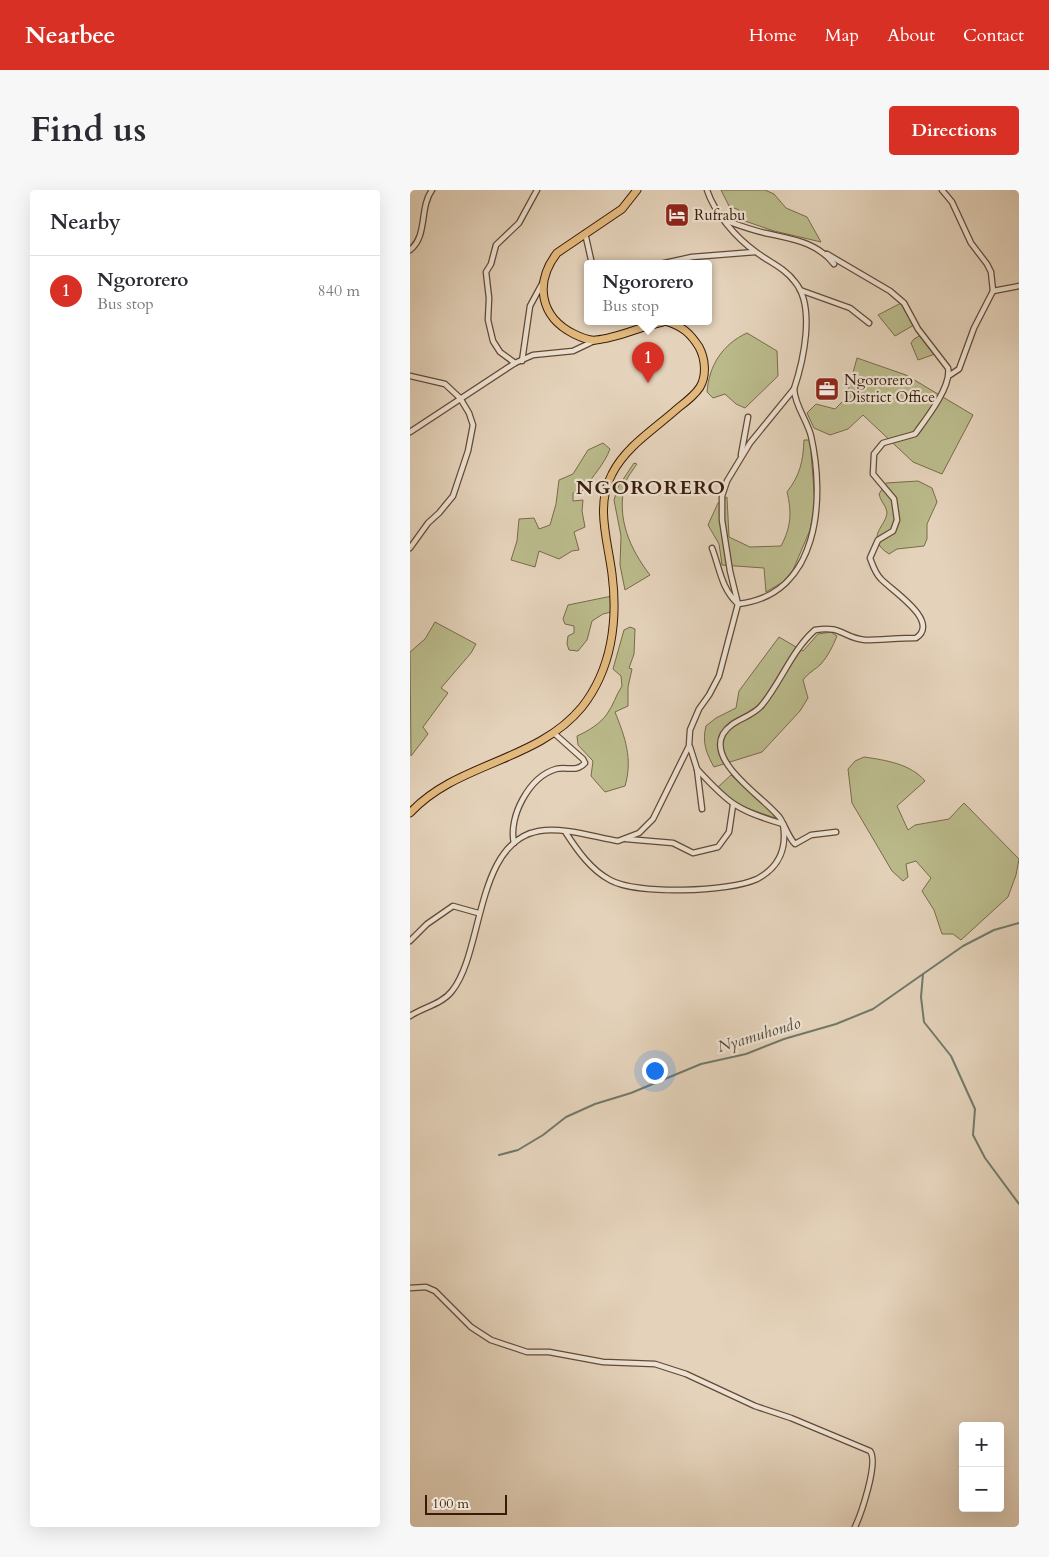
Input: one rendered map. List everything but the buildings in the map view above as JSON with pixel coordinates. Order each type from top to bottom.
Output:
[{"type":"main road","points":[[637,190],[622,209],[557,253],[550,262],[543,281],[546,304],[556,323],[580,338],[594,341],[652,325]]},
{"type":"main road","points":[[410,813],[418,804],[447,785],[539,744],[555,734],[569,722],[583,705],[599,678],[612,641],[615,618],[614,596],[602,518],[611,474],[627,451],[688,399],[700,387],[703,378],[702,352],[691,333],[677,325]]},
{"type":"street","points":[[410,250],[418,240],[424,202],[432,190]]},
{"type":"street","points":[[515,363],[500,352],[493,341],[488,320],[490,298],[486,272],[491,264],[496,245],[519,223],[537,190]]},
{"type":"street","points":[[707,190],[712,205],[724,220],[755,252],[783,270],[797,283],[803,299],[807,326],[794,390],[794,399],[810,433],[817,467],[815,522],[802,562],[785,584],[758,600],[738,604]]},
{"type":"street","points":[[836,832],[811,835],[795,844],[787,828],[776,814],[740,780],[727,762],[720,748],[720,740],[724,732],[740,718],[762,705],[808,636],[815,630],[835,628],[856,638],[866,640],[916,638],[922,632],[923,626],[918,613],[895,589],[881,580],[874,571],[870,558],[878,540],[893,531],[897,520],[894,500],[876,478],[872,465],[874,454],[883,443],[915,434],[937,401],[950,375],[959,369],[974,328],[993,292],[991,272],[987,264],[972,244],[952,202],[942,190]]},
{"type":"street","points":[[724,220],[764,233],[804,242],[890,291],[904,303],[918,329],[948,368],[950,375]]},
{"type":"street","points":[[585,233],[591,260]]},
{"type":"street","points":[[678,260],[692,257],[755,252]]},
{"type":"street","points":[[827,254],[834,264]]},
{"type":"street","points":[[522,361],[530,306],[543,281]]},
{"type":"street","points":[[993,292],[1019,286]]},
{"type":"street","points":[[800,290],[850,308],[869,322]]},
{"type":"street","points":[[410,432],[515,363],[533,355],[573,352],[594,341]]},
{"type":"street","points":[[410,376],[445,384],[460,398],[469,413],[473,425],[462,473],[453,496],[428,523],[410,548]]},
{"type":"street","points":[[702,809],[697,769],[690,746],[690,730],[699,709],[710,695],[719,676],[738,604],[730,571],[722,520],[722,496],[727,481],[740,458],[779,405],[794,390]]},
{"type":"street","points":[[740,458],[748,417]]},
{"type":"street","points":[[712,548],[726,590],[738,604]]},
{"type":"street","points":[[514,843],[512,833],[515,813],[520,802],[530,789],[554,770],[576,770],[585,763],[555,734]]},
{"type":"street","points":[[410,1016],[436,1004],[452,991],[468,955],[478,913],[492,874],[514,843],[525,835],[540,831],[566,832],[618,841],[639,832],[653,820],[690,746]]},
{"type":"street","points":[[697,769],[733,805],[747,813],[783,824]]},
{"type":"street","points":[[626,839],[673,843],[693,853],[718,847],[729,832],[733,805]]},
{"type":"street","points":[[566,832],[583,856],[610,880],[633,887],[701,889],[743,884],[769,871],[783,852],[785,838],[783,824]]},
{"type":"street","points":[[410,941],[427,924],[453,906],[478,913]]},
{"type":"street","points":[[410,1288],[426,1287],[435,1291],[471,1327],[491,1340],[527,1352],[549,1352],[603,1362],[655,1364],[686,1374],[754,1406],[791,1418],[870,1451],[873,1459],[866,1501],[855,1527]]},
{"type":"green space","points":[[721,190],[765,190],[774,194],[786,208],[807,217],[821,242],[774,231],[739,219],[739,210],[729,206]]},
{"type":"green space","points":[[901,303],[914,325],[895,336],[878,315]]},
{"type":"green space","points":[[747,333],[777,351],[778,376],[745,408],[736,404],[725,394],[713,398],[707,392],[714,364],[724,349]]},
{"type":"green space","points":[[921,335],[935,354],[918,360],[911,343]]},
{"type":"green space","points":[[857,358],[906,375],[973,415],[942,474],[913,462],[863,415],[848,429],[830,435],[814,428],[807,413],[816,404],[835,409],[846,398]]},
{"type":"green space","points":[[804,440],[810,440],[815,504],[810,530],[793,570],[783,582],[766,592],[764,568],[722,565],[719,544],[708,525],[718,503],[727,497],[729,537],[750,547],[781,546],[790,520],[787,492],[800,468]]},
{"type":"green space","points":[[603,443],[610,449],[605,460],[584,490],[573,493],[573,501],[583,500],[582,511],[585,527],[574,532],[579,550],[572,551],[559,559],[539,551],[535,567],[511,560],[517,541],[519,519],[534,518],[539,529],[550,525],[556,504],[559,480],[573,474],[588,450]]},
{"type":"green space","points":[[634,463],[637,464],[626,481],[622,509],[631,544],[650,575],[625,590],[620,565],[621,536],[614,500],[618,487]]},
{"type":"green space","points":[[918,481],[932,488],[937,502],[927,524],[927,539],[924,546],[897,549],[889,554],[881,548],[877,537],[887,512],[879,494],[886,483]]},
{"type":"green space","points":[[612,596],[611,612],[603,614],[592,621],[587,640],[578,651],[569,650],[567,644],[568,636],[574,633],[574,626],[565,624],[563,619],[568,605]]},
{"type":"green space","points":[[435,622],[476,644],[471,653],[441,688],[448,693],[423,727],[428,734],[411,756],[410,652],[425,639]]},
{"type":"green space","points":[[630,627],[635,629],[634,654],[629,668],[632,669],[628,687],[628,706],[615,712],[627,748],[627,776],[625,786],[605,792],[591,776],[593,761],[578,745],[577,736],[594,727],[604,718],[622,686],[621,676],[613,669],[624,630]]},
{"type":"green space","points":[[831,632],[837,636],[828,654],[821,664],[803,680],[808,698],[800,711],[762,752],[714,767],[709,757],[704,737],[706,726],[716,718],[736,708],[739,691],[779,637],[803,651],[818,634]]},
{"type":"green space","points":[[864,757],[889,761],[913,770],[925,781],[897,806],[908,830],[915,825],[949,819],[964,803],[1019,859],[1016,875],[1008,897],[961,940],[953,934],[942,934],[934,910],[922,891],[931,878],[916,861],[906,864],[908,877],[903,881],[892,871],[852,803],[848,769],[855,761]]},
{"type":"green space","points":[[731,775],[772,812],[775,818],[741,806],[717,788]]},
{"type":"waterway","name":"Nyamuhondo","points":[[499,1155],[518,1150],[543,1135],[566,1117],[595,1104],[631,1093],[701,1064],[746,1054],[784,1039],[836,1024],[873,1009],[963,946],[994,930],[1019,923]]},
{"type":"waterway","points":[[923,974],[921,997],[924,1022],[951,1056],[975,1109],[973,1135],[985,1158],[1019,1204]]},
{"type":"place","name":"Rufrabu","points":[[677,215]]},
{"type":"place","name":"Ngororero","points":[[648,383]]},
{"type":"place","name":"Ngororero District Office","points":[[827,389]]},
{"type":"district","name":"NGORORERO","points":[[651,487]]}]
